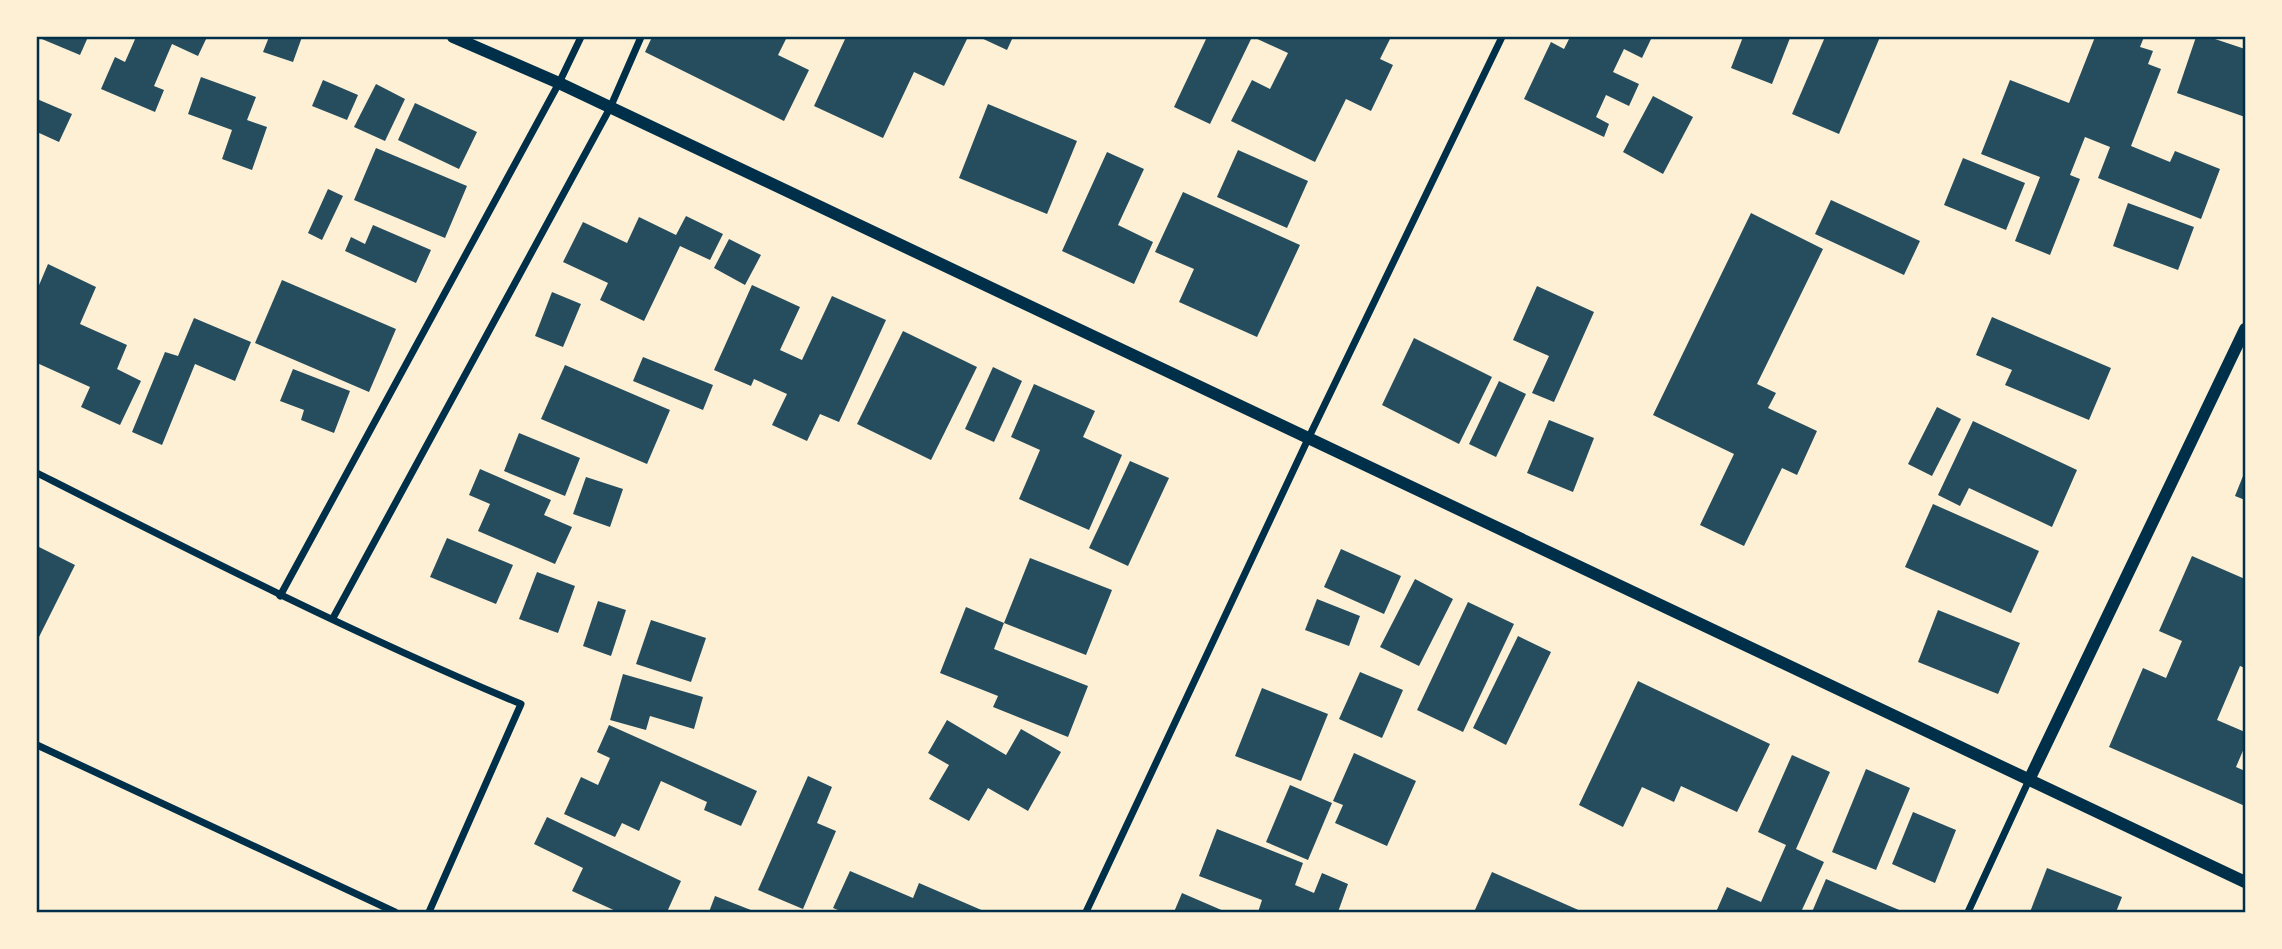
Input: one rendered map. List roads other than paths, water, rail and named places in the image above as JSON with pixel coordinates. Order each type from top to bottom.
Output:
[{"type":"street","points":[[453,37],[559,83],[2245,882]]},
{"type":"street","points":[[280,596],[559,83],[581,37]]},
{"type":"street","points":[[333,618],[610,108],[641,37]]},
{"type":"street","points":[[1086,912],[1309,437],[1502,37]]},
{"type":"street","points":[[1968,912],[2245,329]]},
{"type":"street","points":[[37,473],[280,596],[333,618],[423,663],[521,704],[429,912]]},
{"type":"street","points":[[37,746],[396,912]]}]
